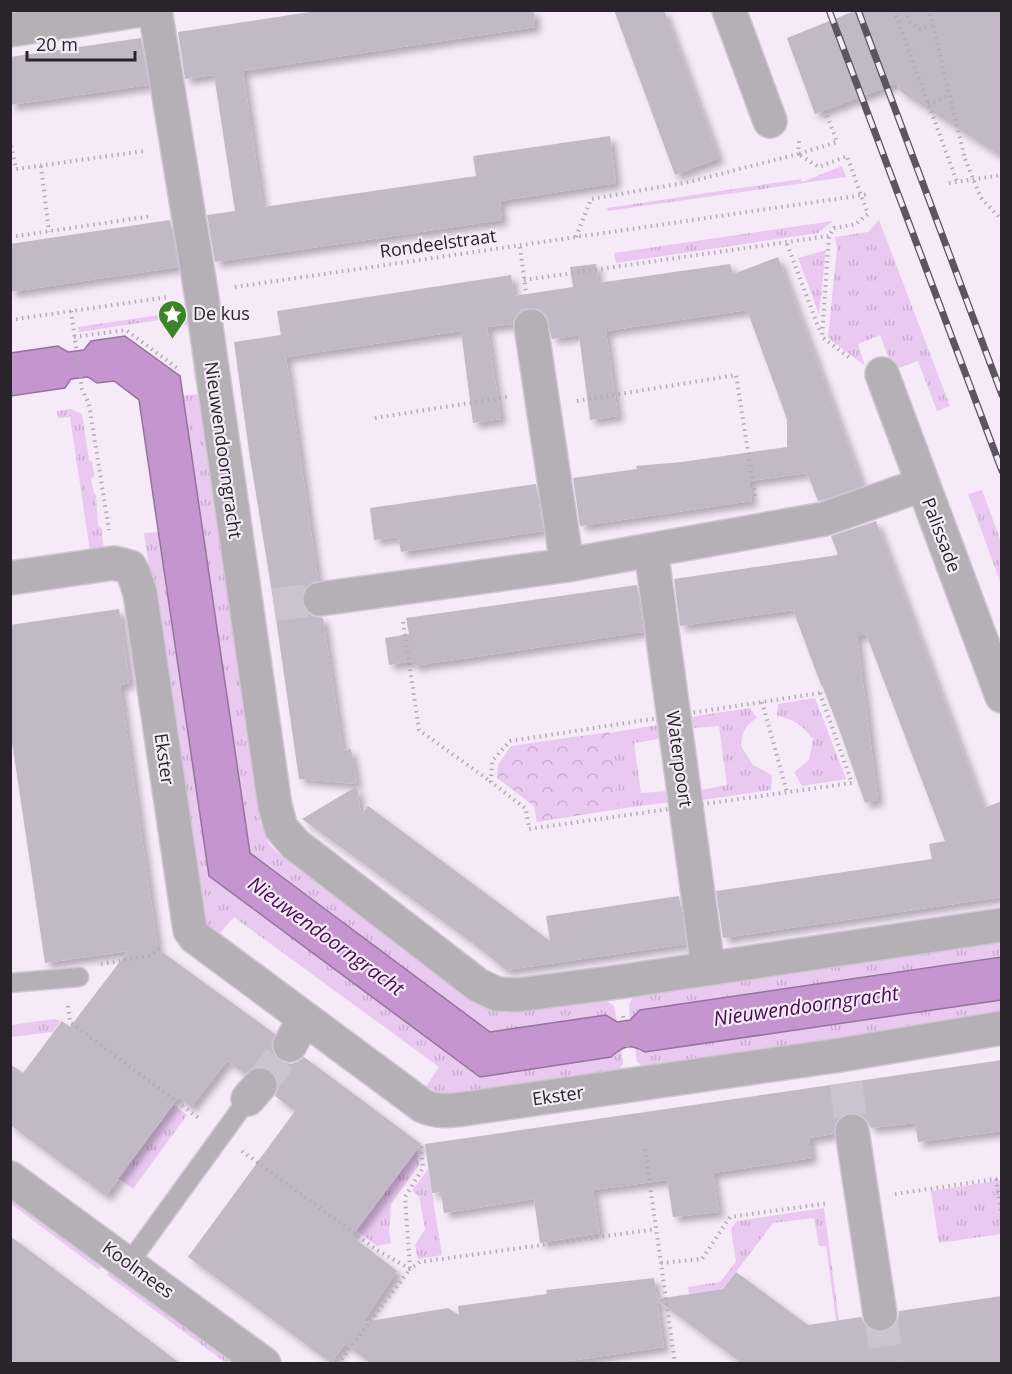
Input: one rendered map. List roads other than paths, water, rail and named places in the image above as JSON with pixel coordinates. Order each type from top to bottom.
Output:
[{"type":"street","points":[[10,30],[141,10]]},
{"type":"street","name":"Nieuwendoorngracht","points":[[155,10],[201,292],[260,607],[275,806],[281,828],[295,844],[478,985],[497,994],[517,995],[1002,925]]},
{"type":"street","points":[[729,10],[770,121]]},
{"type":"street","points":[[531,326],[567,565]]},
{"type":"street","name":"Palissade","points":[[882,374],[921,485],[932,506],[1002,696]]},
{"type":"street","points":[[320,599],[567,565],[761,531],[824,519],[921,485]]},
{"type":"street","name":"Waterpoort","points":[[651,550],[708,968]]},
{"type":"street","name":"Ekster","points":[[10,578],[114,564],[130,567],[140,593],[190,930],[297,1032],[423,1106],[432,1110],[447,1111],[843,1069],[1002,1028]]},
{"type":"street","points":[[852,1131],[880,1314]]},
{"type":"street","name":"Koolmees","points":[[10,1178],[264,1364]]},
{"type":"lane","points":[[10,983],[72,977]]},
{"type":"lane","points":[[129,1263],[254,1092]]},
{"type":"water","points":[[125,336],[180,376],[250,853],[490,1032],[606,1015],[617,1022],[630,1020],[640,1010],[1001,957],[1001,1000],[645,1052],[627,1047],[611,1057],[480,1077],[209,876],[139,400],[114,381],[97,383],[88,377],[71,379],[65,388],[11,396],[11,353],[58,346],[68,352],[84,350],[91,341]]},
{"type":"tunnel","points":[[274,605],[320,599]]},
{"type":"tunnel","points":[[260,1085],[290,1045]]},
{"type":"tunnel","points":[[846,1083],[852,1131]]},
{"type":"tunnel","points":[[880,1314],[888,1364]]},
{"type":"railway","points":[[829,10],[1002,471]]},
{"type":"railway","points":[[858,10],[1002,395]]},
{"type":"place","name":"De kus","points":[[172,340]]}]
